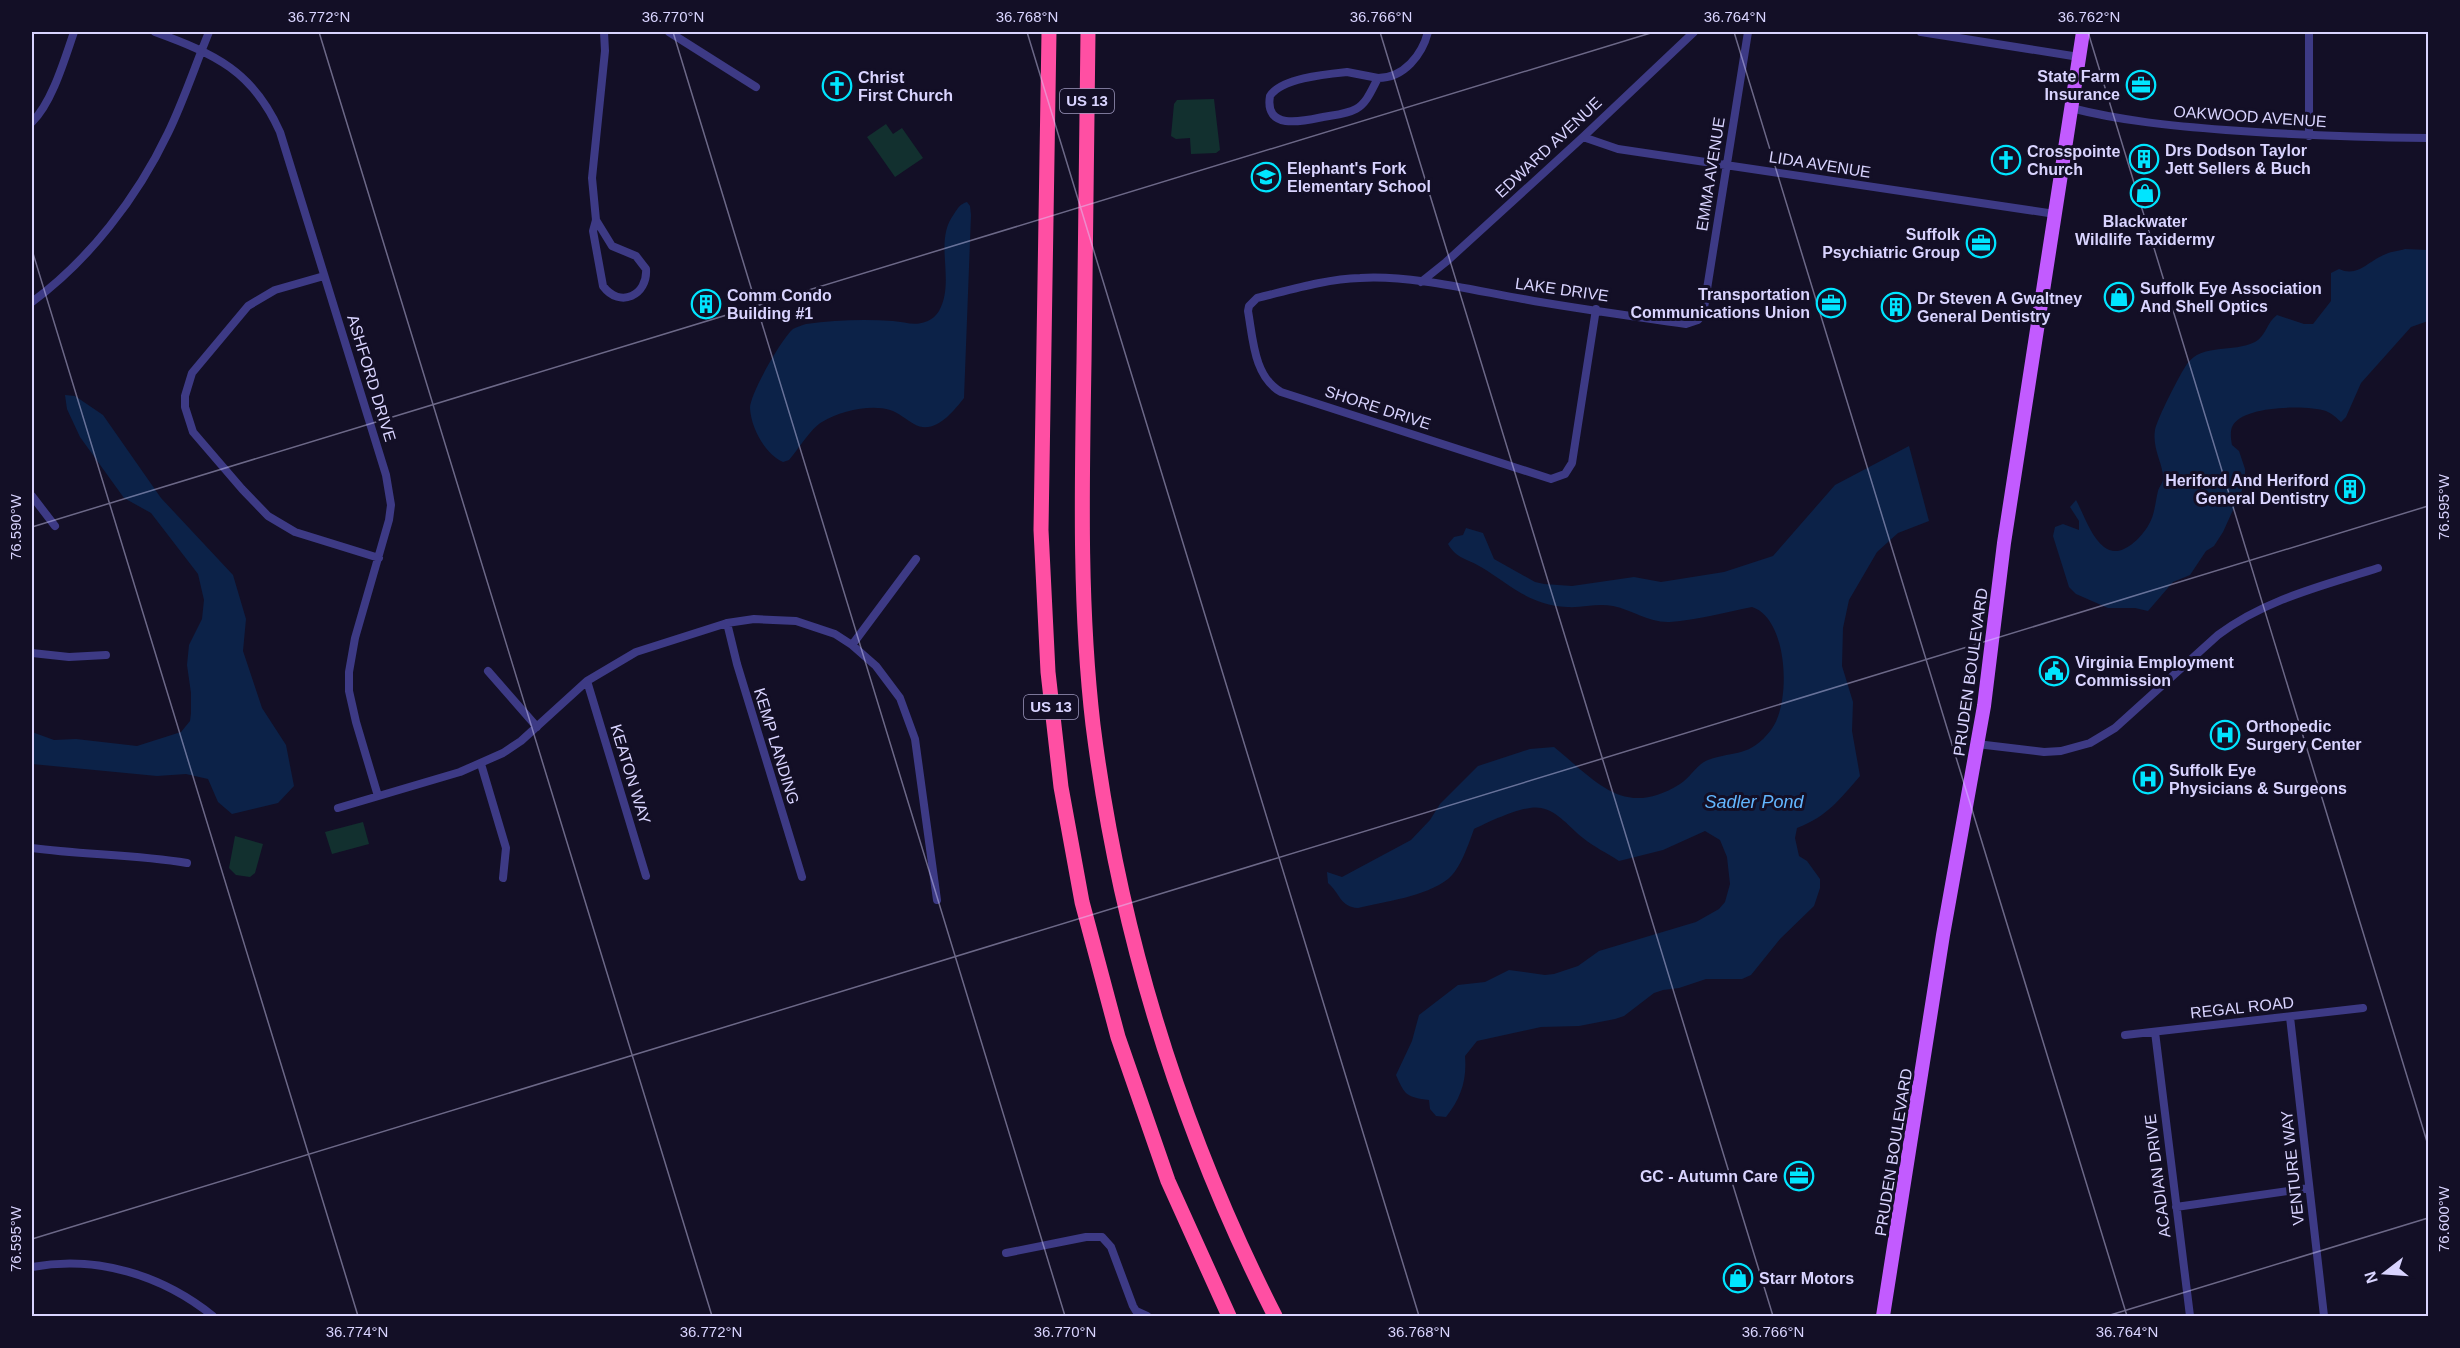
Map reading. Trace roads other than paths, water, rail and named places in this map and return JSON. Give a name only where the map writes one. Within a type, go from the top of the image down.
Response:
[{"type":"highway","name":"US 13","points":[[1047,32],[1041,530],[1048,672],[1061,787],[1082,902],[1121,1048],[1168,1181],[1228,1317]]},
{"type":"highway","name":"US 13","points":[[1089,36],[1082,474],[1083,608],[1100,777],[1127,914],[1151,1008],[1169,1064],[1219,1197],[1275,1317]]},
{"type":"main road","name":"PRUDEN BOULEVARD","points":[[1883,1317],[1977,744],[2004,543],[2083,32]]},
{"type":"street","points":[[32,122],[48,95],[74,32]]},
{"type":"street","name":"ASHFORD DRIVE","points":[[155,32],[201,51],[236,70],[259,94],[271,112],[280,132],[390,490],[389,520],[355,638],[349,672],[349,691],[356,722],[378,796]]},
{"type":"street","points":[[32,302],[88,250],[138,188],[168,134],[209,32]]},
{"type":"street","points":[[596,220],[612,246],[636,256],[646,269],[647,278],[635,295],[620,298],[607,292],[603,286],[593,231],[596,220],[591,178],[605,51],[604,32]]},
{"type":"street","points":[[669,32],[756,87]]},
{"type":"street","points":[[1378,78],[1362,104],[1350,112],[1288,122],[1275,115],[1270,108],[1270,96],[1283,84],[1347,72],[1378,78],[1394,75],[1412,63],[1425,44],[1428,32]]},
{"type":"street","name":"EDWARD AVENUE","points":[[1420,282],[1446,262],[1583,137],[1694,32]]},
{"type":"street","name":"EMMA AVENUE","points":[[1698,320],[1703,314],[1748,32]]},
{"type":"street","points":[[1921,32],[2079,57]]},
{"type":"street","points":[[2309,32],[2309,136]]},
{"type":"street","name":"OAKWOOD AVENUE","points":[[2071,108],[2129,121],[2166,126],[2309,136],[2428,138]]},
{"type":"street","name":"LIDA AVENUE","points":[[1583,137],[1618,149],[2055,214]]},
{"type":"street","points":[[324,276],[275,290],[248,306],[192,374],[185,396],[185,407],[193,432],[268,516],[295,532],[379,558]]},
{"type":"street","name":"SHORE DRIVE","points":[[1420,282],[1377,277],[1357,278],[1257,298],[1252,302],[1248,311],[1262,374],[1272,387],[1281,392],[1551,479],[1568,471],[1575,452],[1596,309]]},
{"type":"street","name":"LAKE DRIVE","points":[[1420,282],[1686,324],[1698,320]]},
{"type":"street","points":[[32,496],[55,525]]},
{"type":"street","points":[[852,645],[915,559]]},
{"type":"street","points":[[1977,744],[2044,752],[2061,751],[2090,743],[2115,728],[2237,621],[2277,601],[2378,568]]},
{"type":"street","points":[[338,808],[481,764],[503,753],[537,727],[587,681],[636,652],[727,622],[754,619],[796,621],[835,634],[876,666],[889,681],[909,720],[915,739],[937,900]]},
{"type":"street","name":"KEMP LANDING","points":[[727,622],[737,664],[802,877]]},
{"type":"street","points":[[32,653],[69,657],[106,655]]},
{"type":"street","points":[[488,671],[537,727]]},
{"type":"street","name":"KEATON WAY","points":[[587,681],[646,876]]},
{"type":"street","points":[[481,764],[506,848],[503,878]]},
{"type":"street","points":[[32,848],[96,855],[144,856],[187,863]]},
{"type":"street","name":"REGAL ROAD","points":[[2125,1035],[2363,1008]]},
{"type":"street","name":"VENTURE WAY","points":[[2290,1017],[2324,1317]]},
{"type":"street","name":"ACADIAN DRIVE","points":[[2155,1032],[2190,1317]]},
{"type":"street","points":[[2176,1207],[2309,1188]]},
{"type":"street","points":[[1006,1253],[1095,1235],[1102,1237],[1111,1247],[1136,1311],[1147,1317]]},
{"type":"street","points":[[32,1267],[64,1263],[120,1268],[181,1293],[213,1317]]},
{"type":"water","points":[[967,202],[971,215],[964,398],[942,421],[929,427],[921,427],[897,413],[882,408],[865,408],[846,412],[818,425],[789,460],[783,462],[776,458],[760,440],[753,424],[750,408],[761,379],[788,334],[793,329],[806,324],[872,320],[917,324],[933,318],[939,311],[946,287],[945,237],[948,225],[958,208]]},
{"type":"water","points":[[2405,249],[2428,250],[2428,321],[2411,327],[2361,383],[2346,417],[2341,422],[2326,411],[2317,409],[2275,408],[2248,414],[2238,420],[2232,427],[2231,438],[2232,445],[2239,451],[2245,469],[2243,488],[2223,532],[2214,546],[2206,551],[2190,575],[2173,582],[2148,611],[2135,608],[2108,608],[2076,594],[2069,587],[2053,536],[2055,527],[2063,524],[2079,530],[2079,521],[2070,507],[2076,500],[2095,538],[2110,550],[2116,551],[2129,546],[2144,531],[2152,518],[2163,479],[2155,444],[2155,430],[2179,377],[2193,357],[2209,351],[2255,342],[2277,315],[2304,324],[2313,324],[2331,301],[2331,273],[2339,269],[2358,270],[2386,254]]},
{"type":"water","points":[[65,395],[75,396],[103,415],[161,498],[233,575],[246,619],[243,651],[262,708],[286,745],[294,786],[278,803],[232,814],[218,802],[208,779],[186,774],[157,776],[32,764],[32,732],[54,740],[76,739],[137,746],[181,732],[190,721],[191,713],[187,665],[189,645],[202,619],[204,600],[198,574],[151,513],[124,498],[80,437],[67,409]]},
{"type":"water","name":"Sadler Pond","points":[[1909,446],[1929,521],[1898,533],[1877,552],[1849,600],[1843,628],[1842,666],[1853,702],[1852,731],[1860,776],[1825,813],[1797,828],[1795,838],[1799,856],[1807,861],[1820,879],[1820,888],[1814,906],[1780,939],[1751,975],[1742,979],[1706,979],[1679,988],[1663,990],[1654,993],[1624,1016],[1615,1019],[1579,1026],[1541,1027],[1477,1041],[1465,1056],[1464,1081],[1456,1103],[1446,1117],[1436,1116],[1430,1109],[1429,1100],[1408,1094],[1396,1075],[1412,1041],[1419,1015],[1458,985],[1485,982],[1509,970],[1554,974],[1578,966],[1599,951],[1696,922],[1719,909],[1725,902],[1730,884],[1727,857],[1720,840],[1705,831],[1663,850],[1619,861],[1587,841],[1553,813],[1534,807],[1507,814],[1474,829],[1464,856],[1452,875],[1438,885],[1417,894],[1358,908],[1352,907],[1344,902],[1328,883],[1327,872],[1342,877],[1411,840],[1430,820],[1440,804],[1478,766],[1530,749],[1554,747],[1612,792],[1627,797],[1643,798],[1660,794],[1680,784],[1704,762],[1742,752],[1763,739],[1778,717],[1784,682],[1783,662],[1773,627],[1764,614],[1752,607],[1701,618],[1662,622],[1613,606],[1554,605],[1521,593],[1458,555],[1448,544],[1454,537],[1463,535],[1466,528],[1483,533],[1494,559],[1535,582],[1544,584],[1572,586],[1634,577],[1661,582],[1724,572],[1773,556],[1835,485]]},
{"type":"place","name":"State Farm Insurance","points":[[2141,85]]},
{"type":"place","name":"Christ First Church","points":[[837,86]]},
{"type":"place","name":"Drs Dodson Taylor Jett Sellers & Buch","points":[[2144,159]]},
{"type":"place","name":"Crosspointe Church","points":[[2006,160]]},
{"type":"place","name":"Elephant's Fork Elementary School","points":[[1266,177]]},
{"type":"place","name":"Blackwater Wildlife Taxidermy","points":[[2145,193]]},
{"type":"place","name":"Suffolk Psychiatric Group","points":[[1981,243]]},
{"type":"place","name":"Suffolk Eye Association And Shell Optics","points":[[2119,297]]},
{"type":"place","name":"Transportation Communications Union","points":[[1831,303]]},
{"type":"place","name":"Comm Condo Building #1","points":[[706,304]]},
{"type":"place","name":"Dr Steven A Gwaltney General Dentistry","points":[[1896,307]]},
{"type":"place","name":"Heriford And Heriford General Dentistry","points":[[2350,489]]},
{"type":"place","name":"Virginia Employment Commission","points":[[2054,671]]},
{"type":"place","name":"Orthopedic Surgery Center","points":[[2225,735]]},
{"type":"place","name":"Suffolk Eye Physicians & Surgeons","points":[[2148,779]]},
{"type":"place","name":"GC - Autumn Care","points":[[1799,1176]]},
{"type":"place","name":"Starr Motors","points":[[1738,1278]]}]
